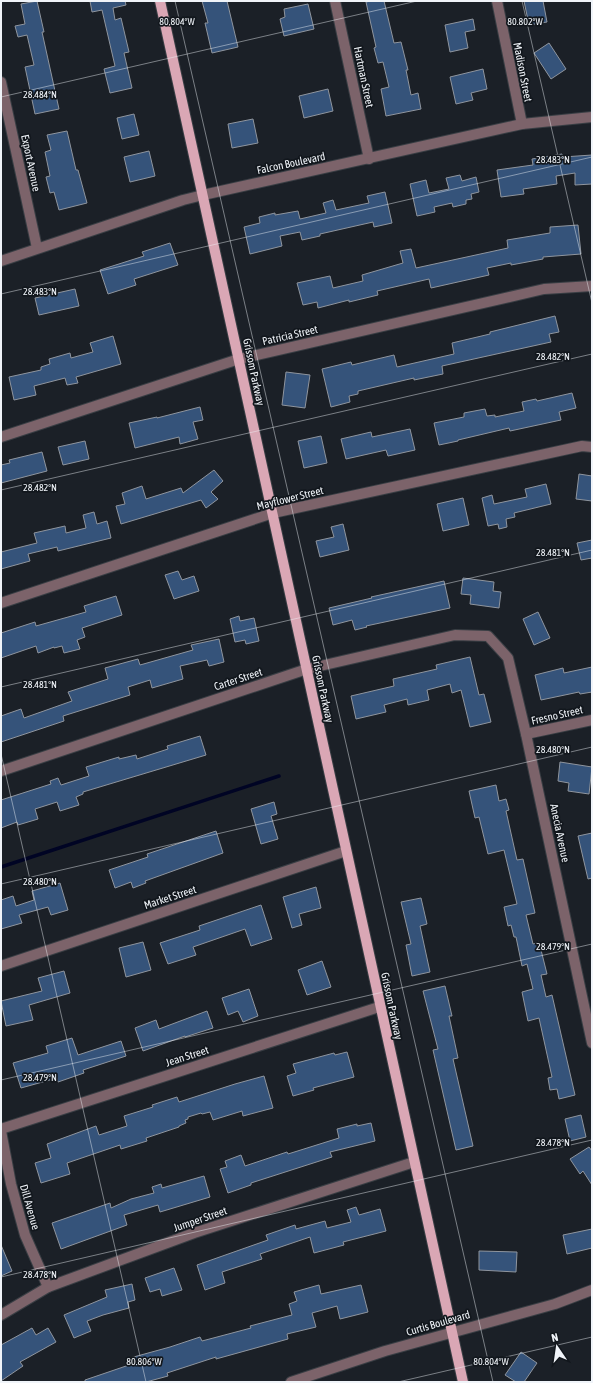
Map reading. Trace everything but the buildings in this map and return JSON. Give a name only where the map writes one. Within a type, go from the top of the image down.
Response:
[{"type":"main road","name":"Grissom Parkway","points":[[160,1],[307,669],[379,1007],[463,1382]]},
{"type":"street","name":"Hartman Street","points":[[335,1],[369,158]]},
{"type":"street","name":"Madison Street","points":[[497,1],[522,124]]},
{"type":"street","name":"Export Avenue","points":[[1,82],[38,248]]},
{"type":"street","name":"Falcon Boulevard","points":[[1,261],[203,194],[522,124],[592,117]]},
{"type":"street","name":"Patricia Street","points":[[1,437],[239,359],[544,289],[592,286]]},
{"type":"street","name":"Mayflower Street","points":[[1,603],[273,513],[582,446],[592,447]]},
{"type":"street","name":"Carter Street","points":[[1,771],[307,669],[455,635],[488,636]]},
{"type":"street","name":"Anecia Avenue","points":[[488,636],[508,658],[526,734],[592,1043]]},
{"type":"street","name":"Fresno Street","points":[[526,734],[592,720]]},
{"type":"street","name":"Market Street","points":[[1,966],[346,851]]},
{"type":"street","name":"Jean Street","points":[[1,1130],[379,1007]]},
{"type":"street","name":"Dill Avenue","points":[[1,1130],[11,1184],[25,1236],[48,1287]]},
{"type":"street","name":"Jumper Street","points":[[1,1315],[48,1287],[194,1233],[414,1162]]},
{"type":"street","name":"Curtis Boulevard","points":[[291,1382],[385,1351],[555,1304],[592,1290]]},
{"type":"waterway","points":[[1,867],[279,776]]}]
